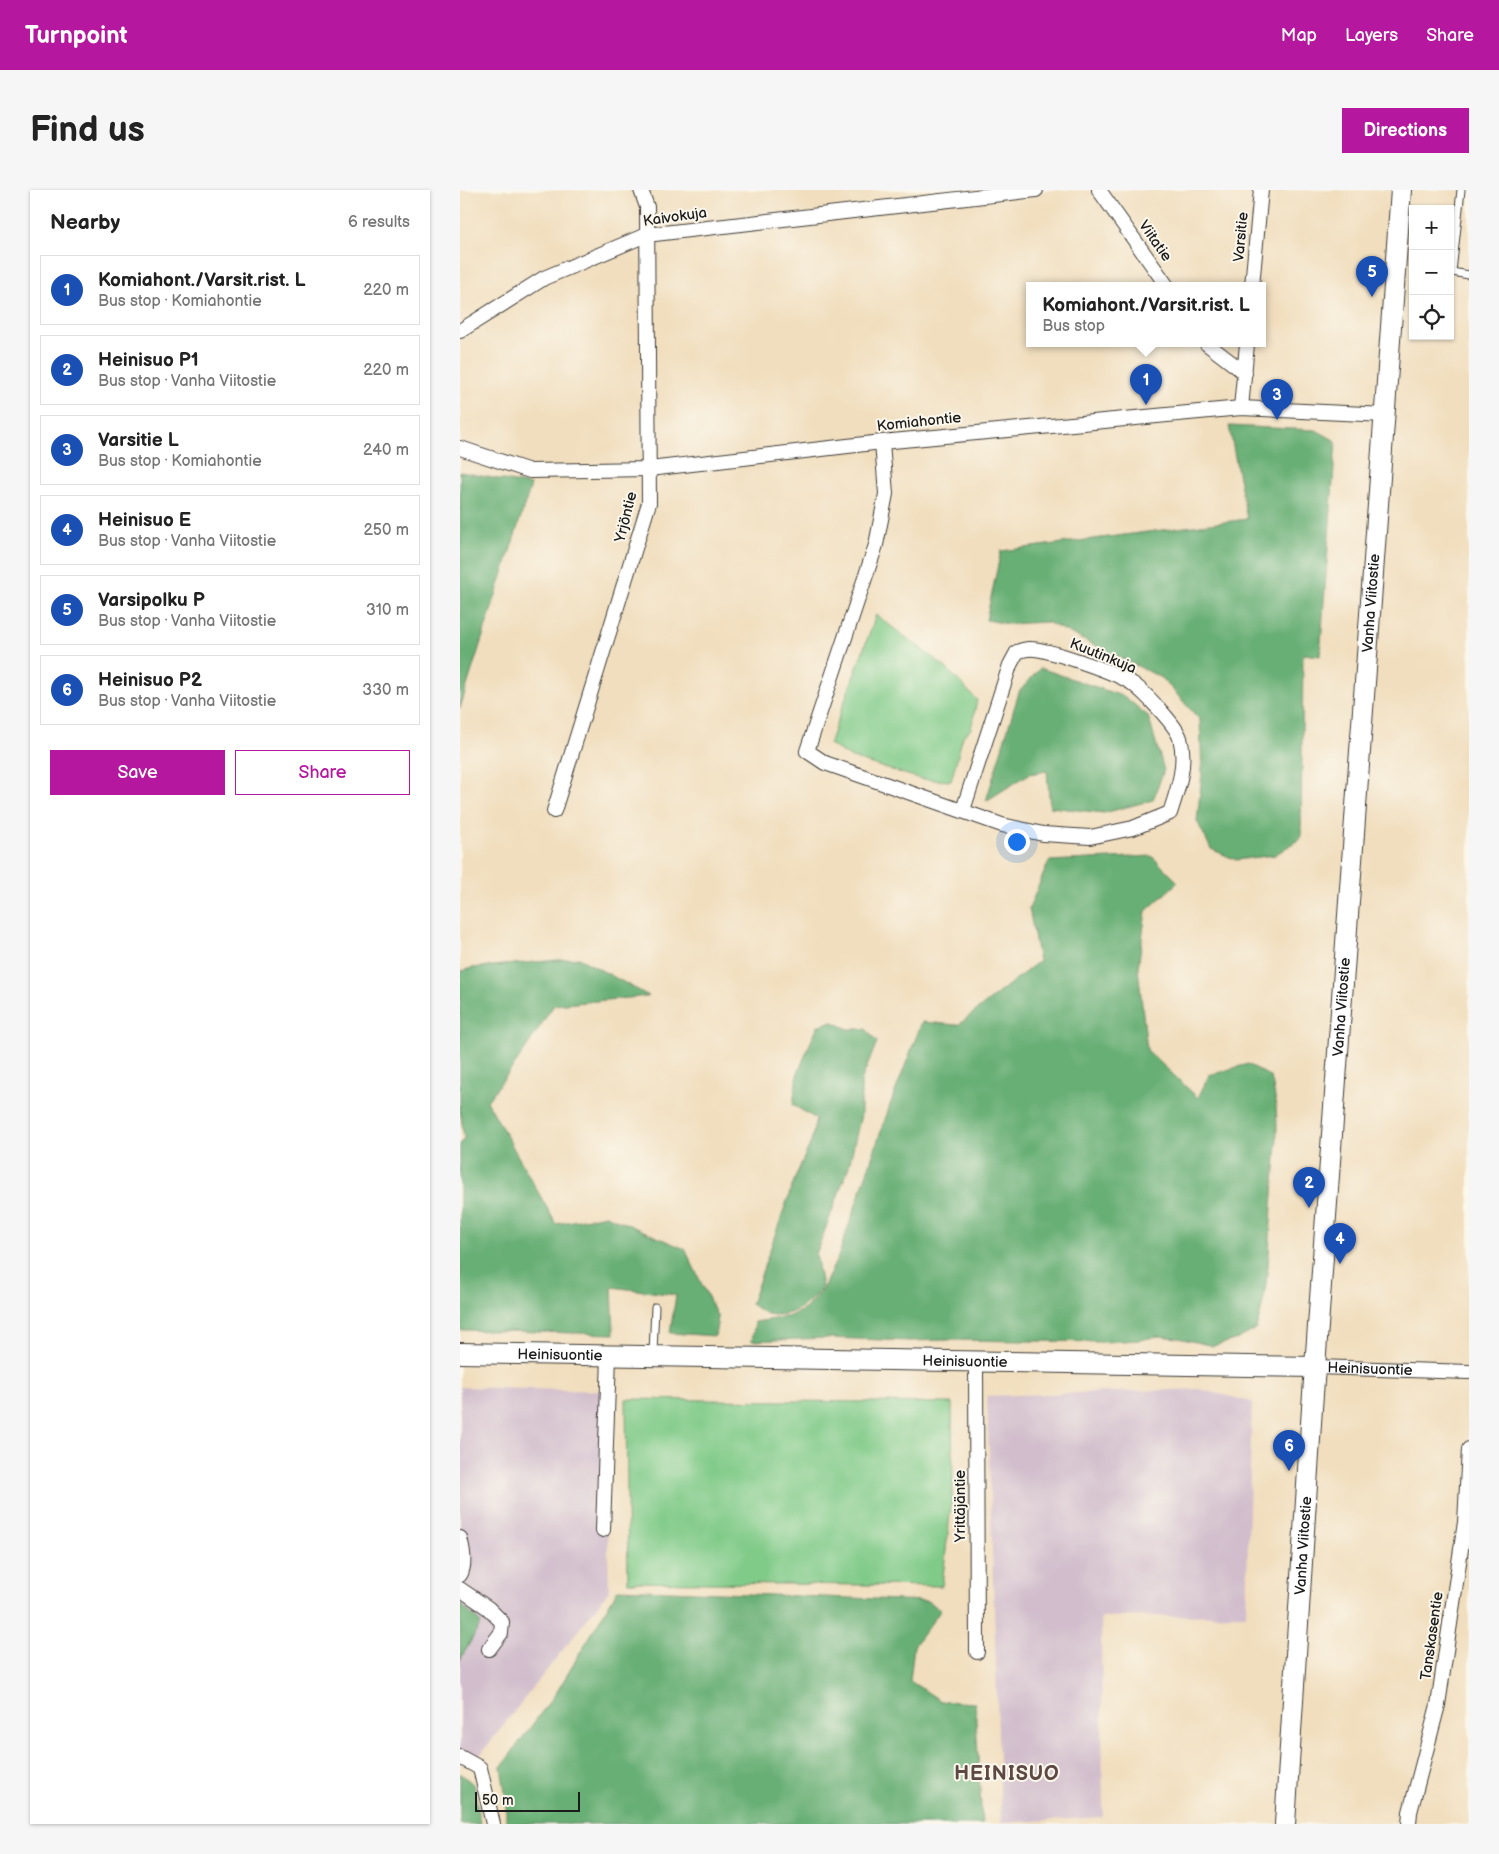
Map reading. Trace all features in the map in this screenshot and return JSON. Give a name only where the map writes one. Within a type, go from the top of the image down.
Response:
[{"type":"main road","name":"Vanha Viitostie","points":[[1285,1824],[1401,190]]},
{"type":"main road","name":"Heinisuontie","points":[[460,1352],[1316,1367]]},
{"type":"street","name":"Yrjöntie","points":[[554,811],[649,503],[647,207],[641,190]]},
{"type":"street","name":"Kaivokuja","points":[[460,332],[544,278],[646,235],[1036,190]]},
{"type":"street","name":"Viitatie","points":[[1100,190],[1164,282]]},
{"type":"street","name":"Varsitie","points":[[1252,282],[1261,190]]},
{"type":"street","points":[[1211,347],[1244,373]]},
{"type":"street","points":[[1241,408],[1247,347]]},
{"type":"street","name":"Komiahontie","points":[[460,448],[530,471],[649,468],[882,442],[1241,408],[1385,415]]},
{"type":"street","name":"Kuutinkuja","points":[[882,442],[886,494],[876,545],[807,751],[825,762],[1002,825],[1043,834],[1090,837],[1133,828],[1170,813],[1180,785],[1183,760],[1180,737],[1158,707],[1132,683],[1102,670],[1048,652],[1029,648],[1017,652],[1010,665],[963,810]]},
{"type":"street","points":[[603,1530],[609,1356]]},
{"type":"street","name":"Yrittäjäntie","points":[[976,1360],[977,1652]]},
{"type":"street","name":"Heinisuontie","points":[[1316,1367],[1469,1372]]},
{"type":"street","name":"Tanskasentie","points":[[1409,1824],[1410,1812],[1438,1705],[1465,1522],[1469,1449]]},
{"type":"street","points":[[460,1538],[464,1550],[462,1572],[460,1575]]},
{"type":"street","points":[[460,1589],[488,1608],[502,1622],[501,1632],[489,1649]]},
{"type":"street","points":[[460,1757],[480,1768],[493,1824]]},
{"type":"lane","points":[[1461,190],[1452,272],[1469,275]]},
{"type":"lane","points":[[653,1356],[655,1307]]},
{"type":"shaded area","points":[[460,1387],[604,1391],[609,1591],[480,1755],[460,1754]]},
{"type":"shaded area","points":[[1199,1389],[1252,1402],[1246,1615],[1101,1617],[1103,1817],[1001,1823],[987,1396]]},
{"type":"green space","points":[[1229,426],[1316,430],[1336,441],[1320,656],[1303,654],[1301,838],[1275,855],[1236,860],[1211,849],[1197,821],[1202,774],[1200,720],[1162,678],[1047,622],[1009,624],[986,620],[1001,551],[1247,519]]},
{"type":"green space","points":[[460,472],[531,485],[460,708]]},
{"type":"green space","points":[[876,615],[944,666],[977,700],[971,729],[963,736],[951,781],[921,779],[852,758],[829,744]]},
{"type":"green space","points":[[1040,668],[1125,697],[1148,716],[1164,770],[1153,800],[1104,813],[1050,807],[1047,771],[1029,774],[986,801],[1019,692]]},
{"type":"green space","points":[[1152,856],[1178,882],[1146,911],[1138,968],[1147,1050],[1198,1098],[1209,1075],[1248,1064],[1271,1077],[1276,1109],[1276,1158],[1266,1284],[1256,1329],[1238,1339],[1213,1346],[1159,1336],[1140,1340],[1104,1342],[910,1341],[828,1338],[752,1341],[755,1322],[787,1317],[805,1309],[822,1290],[838,1257],[890,1105],[922,1022],[958,1025],[1039,961],[1029,908],[1049,861]]},
{"type":"green space","points":[[579,958],[649,996],[554,1005],[516,1063],[487,1101],[556,1224],[606,1215],[685,1249],[718,1318],[715,1336],[670,1333],[676,1295],[612,1287],[614,1334],[460,1330],[460,1145],[464,1138],[460,1109],[460,972],[471,968]]},
{"type":"green space","points":[[831,1021],[848,1029],[866,1029],[877,1042],[861,1081],[861,1115],[849,1166],[816,1254],[822,1287],[812,1299],[799,1309],[784,1314],[768,1314],[751,1304],[796,1175],[811,1142],[816,1119],[793,1105],[797,1075],[817,1027]]},
{"type":"green space","points":[[626,1399],[952,1403],[953,1487],[942,1586],[628,1582]]},
{"type":"green space","points":[[618,1589],[927,1601],[941,1610],[914,1646],[910,1681],[941,1701],[975,1703],[982,1824],[506,1824],[506,1799],[501,1767],[558,1690]]},
{"type":"green space","points":[[460,1604],[481,1623],[460,1660]]},
{"type":"green space","points":[[460,1773],[474,1785],[480,1824],[460,1824]]},
{"type":"place","name":"Varsipolku P","points":[[1372,297]]},
{"type":"place","name":"Komiahont./Varsit.rist. L","points":[[1146,405]]},
{"type":"place","name":"Varsitie L","points":[[1277,420]]},
{"type":"place","name":"Heinisuo P1","points":[[1309,1208]]},
{"type":"place","name":"Heinisuo E","points":[[1340,1264]]},
{"type":"place","name":"Heinisuo P2","points":[[1289,1471]]},
{"type":"district","name":"HEINISUO","points":[[1007,1774]]}]
